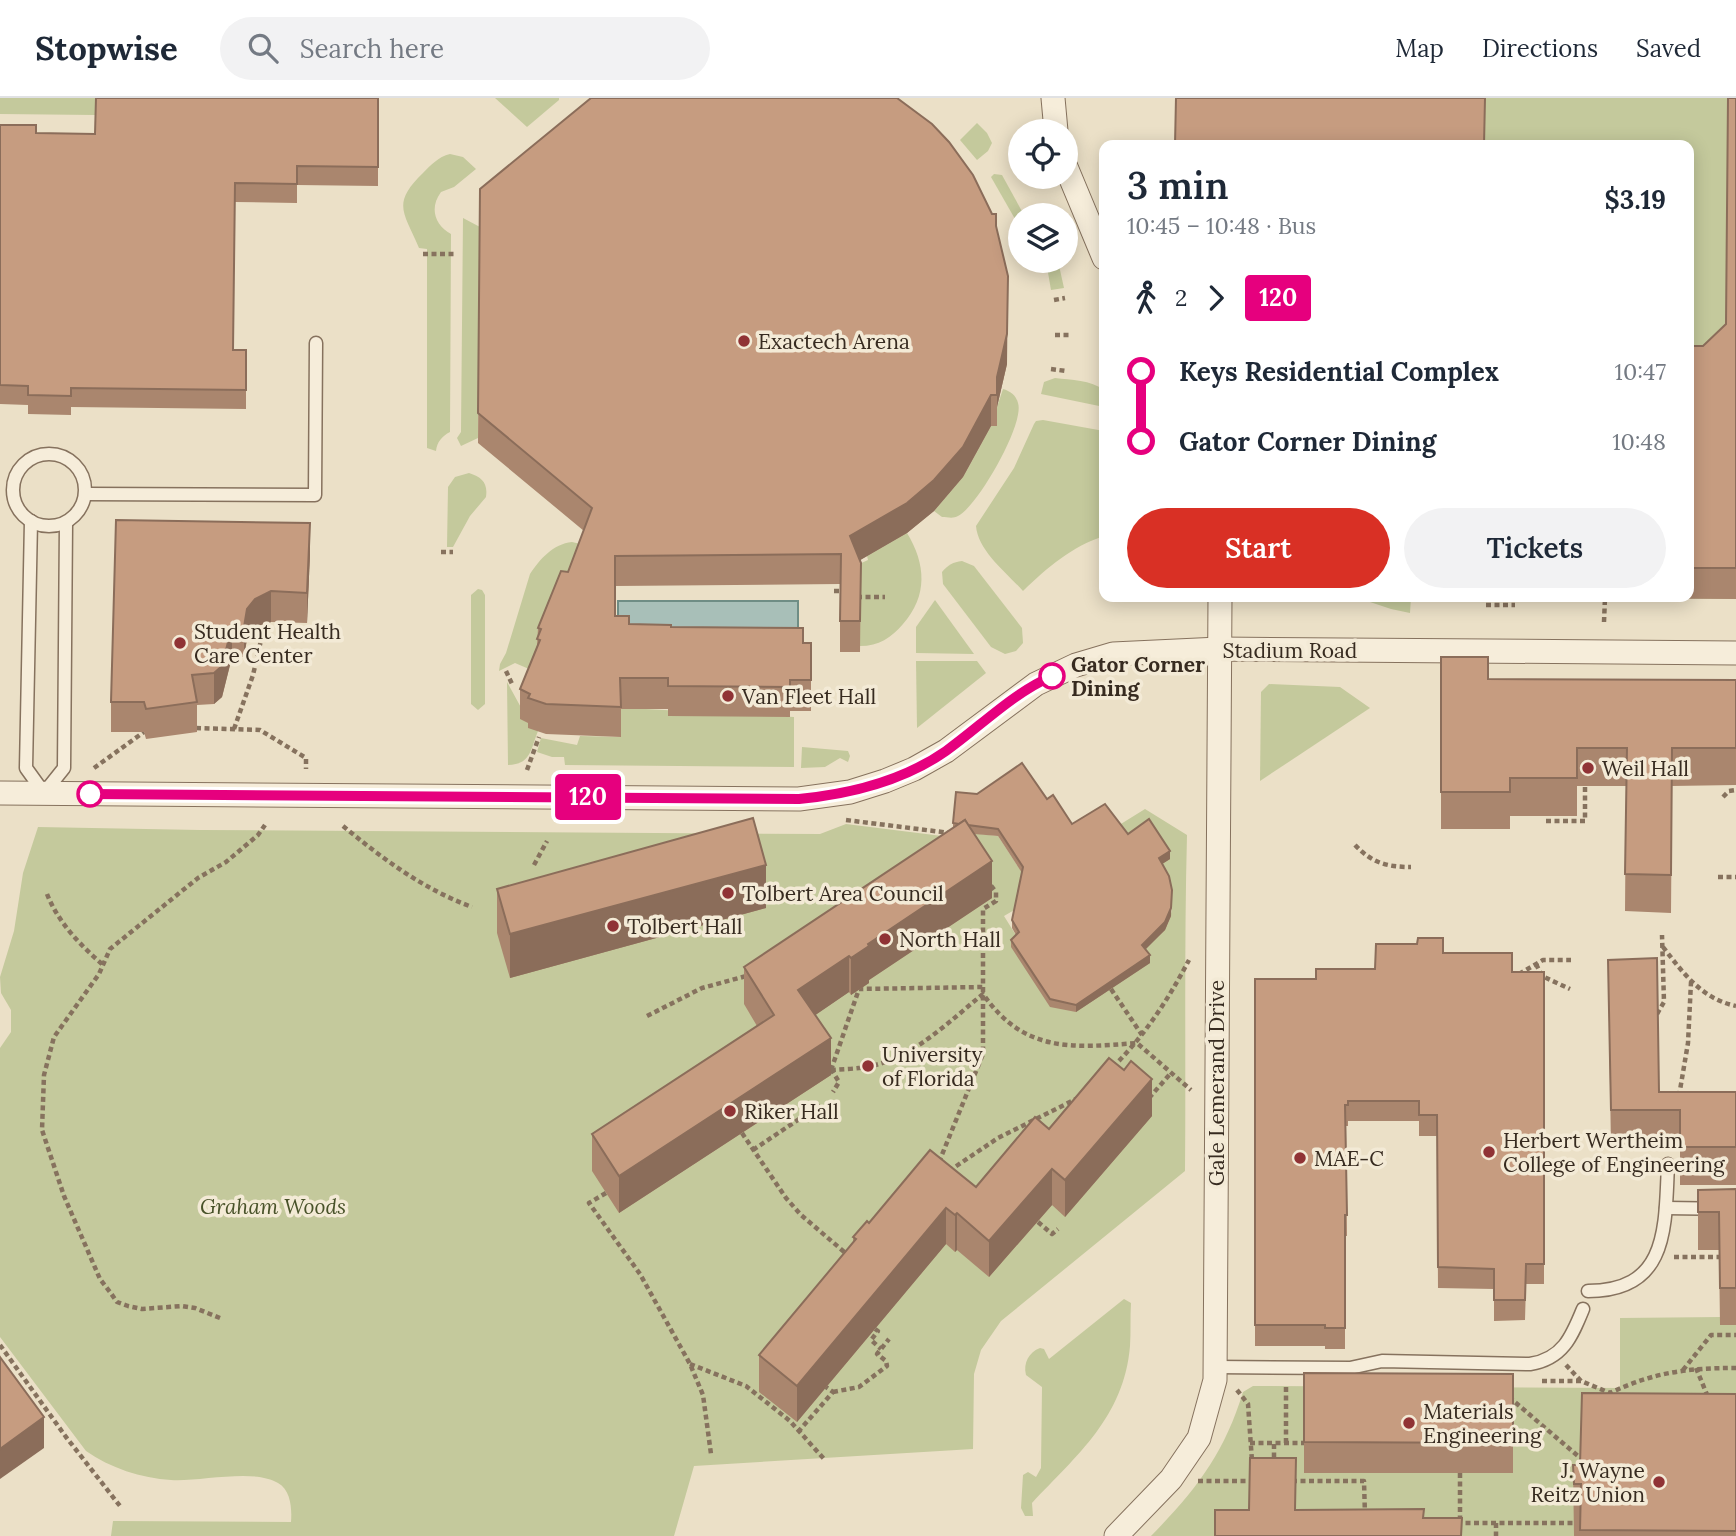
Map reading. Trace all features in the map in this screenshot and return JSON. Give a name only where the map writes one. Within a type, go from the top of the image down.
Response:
[{"type":"street","points":[[1053,98],[1055,119]]},
{"type":"street","points":[[1075,189],[1099,246]]},
{"type":"street","name":"Gale Lemerand Drive","points":[[1116,1536],[1171,1479],[1199,1438],[1216,1367],[1220,602]]},
{"type":"street","name":"Stadium Road","points":[[0,793],[799,799],[825,797],[885,781],[931,760],[1036,684],[1076,665],[1113,654],[1219,649],[1736,653]]},
{"type":"lane","points":[[86,494],[316,495],[316,342]]},
{"type":"lane","points":[[51,453],[73,462],[81,471],[86,482],[86,494],[82,506],[66,523],[42,526],[22,513],[15,503],[12,491],[19,468],[39,454],[51,453]]},
{"type":"lane","points":[[31,521],[26,768],[44,793],[64,768],[66,523]]},
{"type":"lane","points":[[1587,1291],[1620,1288],[1634,1282],[1655,1258],[1666,1208],[1668,1164]]},
{"type":"lane","points":[[1666,1208],[1736,1209]]},
{"type":"lane","points":[[1216,1367],[1350,1367],[1382,1361],[1545,1362],[1556,1354],[1572,1335],[1583,1308]]},
{"type":"path","points":[[423,254],[456,254]]},
{"type":"path","points":[[1054,300],[1065,298]]},
{"type":"path","points":[[1055,335],[1069,335]]},
{"type":"path","points":[[1051,369],[1066,371]]},
{"type":"path","points":[[441,552],[453,552]]},
{"type":"path","points":[[834,591],[845,591],[850,597],[885,597]]},
{"type":"path","points":[[1604,622],[1605,602]]},
{"type":"path","points":[[1486,605],[1515,605]]},
{"type":"path","points":[[234,729],[253,676],[265,623]]},
{"type":"path","points":[[506,671],[513,685]]},
{"type":"path","points":[[196,728],[260,730],[306,758],[306,769]]},
{"type":"path","points":[[94,768],[144,732]]},
{"type":"path","points":[[527,770],[539,737]]},
{"type":"path","points":[[1546,821],[1585,821],[1585,786]]},
{"type":"path","points":[[1723,797],[1729,791],[1736,790]]},
{"type":"path","points":[[846,820],[954,834]]},
{"type":"path","points":[[220,1318],[195,1308],[182,1306],[142,1309],[117,1302],[100,1279],[51,1159],[42,1130],[43,1087],[54,1037],[99,974],[110,949],[198,878],[226,862],[258,835],[265,825]]},
{"type":"path","points":[[343,825],[386,862],[442,896],[472,907]]},
{"type":"path","points":[[534,865],[547,841]]},
{"type":"path","points":[[1355,845],[1362,853],[1382,865],[1410,867]]},
{"type":"path","points":[[937,1166],[983,1054],[983,909],[996,901],[996,892],[982,873]]},
{"type":"path","points":[[1718,877],[1736,877]]},
{"type":"path","points":[[47,894],[54,912],[86,950],[102,964]]},
{"type":"path","points":[[1657,1014],[1664,1002],[1662,935]]},
{"type":"path","points":[[1662,947],[1691,982],[1722,1003],[1736,1006]]},
{"type":"path","points":[[1110,1069],[1136,1043],[1163,1007],[1189,960]]},
{"type":"path","points":[[1512,976],[1543,960],[1571,960]]},
{"type":"path","points":[[1536,964],[1542,976],[1570,989]]},
{"type":"path","points":[[647,1016],[702,988],[753,975]]},
{"type":"path","points":[[1679,1096],[1688,1043],[1691,982]]},
{"type":"path","points":[[831,1070],[859,989],[983,987]]},
{"type":"path","points":[[1111,989],[1142,1035]]},
{"type":"path","points":[[983,994],[1003,1019],[1036,1039],[1078,1045],[1136,1043],[1191,1090]]},
{"type":"path","points":[[831,1070],[875,1065],[905,1053],[983,994]]},
{"type":"path","points":[[824,1059],[839,1082],[833,1091]]},
{"type":"path","points":[[1141,1106],[1171,1073]]},
{"type":"path","points":[[943,1174],[955,1169],[998,1138],[1084,1095]]},
{"type":"path","points":[[754,1150],[820,1105]]},
{"type":"path","points":[[742,1133],[786,1198],[801,1215],[854,1260]]},
{"type":"path","points":[[606,1193],[589,1203],[640,1274],[690,1364],[703,1395],[711,1454]]},
{"type":"path","points":[[1038,1222],[1052,1234],[1058,1229]]},
{"type":"path","points":[[1655,1258],[1719,1257]]},
{"type":"path","points":[[875,1329],[878,1331],[871,1340],[881,1349]]},
{"type":"path","points":[[1683,1370],[1711,1335],[1736,1335]]},
{"type":"path","points":[[798,1432],[833,1392],[859,1387],[885,1367],[886,1361],[877,1354],[889,1339]]},
{"type":"path","points":[[0,1345],[120,1506]]},
{"type":"path","points":[[1556,1354],[1581,1381],[1610,1393],[1657,1374],[1696,1368],[1736,1368]]},
{"type":"path","points":[[690,1364],[746,1386],[790,1421],[824,1459]]},
{"type":"path","points":[[1696,1368],[1709,1399]]},
{"type":"path","points":[[1286,1382],[1286,1443]]},
{"type":"path","points":[[826,1387],[833,1392]]},
{"type":"path","points":[[1194,1481],[1255,1481],[1248,1404],[1236,1389]]},
{"type":"path","points":[[1609,1406],[1610,1393]]},
{"type":"path","points":[[1504,1394],[1594,1469]]},
{"type":"path","points":[[1250,1443],[1304,1443]]},
{"type":"path","points":[[1273,1443],[1273,1468]]},
{"type":"path","points":[[1460,1473],[1460,1523]]},
{"type":"path","points":[[1286,1481],[1364,1481],[1365,1523]]},
{"type":"path","points":[[1449,1523],[1590,1523]]},
{"type":"path","points":[[1496,1523],[1496,1536]]},
{"type":"green space","points":[[0,98],[314,98],[96,105],[95,115],[0,114]]},
{"type":"green space","points":[[495,98],[559,98],[559,100],[527,127]]},
{"type":"green space","points":[[1176,98],[1736,98],[1736,599],[1694,599],[1694,140],[1176,140]]},
{"type":"green space","points":[[977,123],[992,143],[988,151],[977,160],[960,140]]},
{"type":"green space","points":[[450,154],[463,157],[476,169],[454,187],[441,192],[435,204],[438,221],[445,231],[451,234],[450,432],[440,440],[436,451],[427,448],[427,249],[419,248],[403,209],[407,193],[413,184],[438,159]]},
{"type":"green space","points":[[994,174],[1002,175],[1017,203],[1008,203],[1008,207],[991,177]]},
{"type":"green space","points":[[463,218],[480,227],[478,438],[461,446],[457,438],[461,432]]},
{"type":"green space","points":[[1048,273],[1061,273],[1064,288],[1051,290]]},
{"type":"green space","points":[[1055,378],[1093,384],[1099,387],[1099,406],[1041,394],[1044,382]]},
{"type":"green space","points":[[1003,389],[1012,394],[1018,403],[1018,414],[1007,446],[987,482],[966,509],[956,517],[942,517],[934,511],[963,477],[991,426],[997,425],[997,407]]},
{"type":"green space","points":[[1036,421],[1099,430],[1099,538],[1060,559],[1023,591],[988,553],[976,526],[1014,468]]},
{"type":"green space","points":[[469,473],[483,481],[486,497],[470,516],[453,547],[447,547],[448,487],[455,477]]},
{"type":"green space","points":[[907,533],[921,568],[922,580],[917,602],[903,624],[889,637],[873,645],[860,646],[857,565],[868,560],[867,556]]},
{"type":"green space","points":[[572,542],[589,546],[529,669],[515,663],[499,671],[530,574],[548,553]]},
{"type":"green space","points":[[962,561],[974,566],[1022,628],[1023,643],[1016,651],[1005,654],[991,647],[943,584],[942,572],[946,567]]},
{"type":"green space","points":[[478,589],[485,595],[485,704],[478,710],[471,704],[471,595]]},
{"type":"green space","points":[[935,600],[974,654],[916,653],[916,627]]},
{"type":"green space","points":[[1370,602],[1411,602],[1410,613]]},
{"type":"green space","points":[[916,661],[977,661],[986,673],[917,728]]},
{"type":"green space","points":[[507,682],[530,724],[538,731],[529,755],[521,762],[508,765]]},
{"type":"green space","points":[[620,683],[646,709],[794,717],[794,767],[565,765],[564,757],[552,757],[537,752],[541,738],[577,745],[580,736],[620,737]]},
{"type":"green space","points":[[1269,684],[1340,687],[1370,708],[1260,781],[1261,692]]},
{"type":"green space","points":[[802,747],[848,751],[850,756],[848,762],[840,758],[825,767],[801,768]]},
{"type":"green space","name":"Graham Woods","points":[[1145,809],[1187,835],[1185,1171],[1001,1321],[981,1350],[974,1374],[973,1449],[694,1466],[674,1536],[111,1536],[113,1521],[291,1522],[291,1506],[286,1490],[268,1479],[241,1476],[160,1479],[126,1471],[95,1457],[86,1451],[0,1337],[0,1048],[11,1032],[11,1010],[1,993],[0,977],[14,931],[23,873],[38,827],[820,834],[846,824],[950,837],[953,831],[998,836],[1023,874],[1016,909],[1004,916],[1019,940],[1140,950],[1156,939],[1167,926],[1172,910],[1170,889],[1110,854],[1116,827]]},
{"type":"green space","points":[[1124,1299],[1131,1303],[1130,1346],[1126,1371],[1118,1394],[1096,1433],[1032,1503],[1033,1516],[1025,1516],[1021,1508],[1023,1475],[1028,1472],[1036,1477],[1041,1468],[1042,1387],[1026,1375],[1028,1358],[1040,1348],[1044,1349],[1049,1359]]},
{"type":"green space","points":[[1720,1317],[1736,1325],[1736,1455],[1597,1536],[1151,1536],[1182,1503],[1207,1470],[1227,1434],[1243,1392],[1253,1386],[1620,1388],[1620,1318]]},
{"type":"water","points":[[618,601],[798,601],[798,645],[618,645]]},
{"type":"building","points":[[96,98],[378,98],[378,167],[297,166],[297,184],[235,183],[233,350],[246,350],[246,390],[71,388],[71,396],[28,395],[28,386],[0,385],[0,125],[36,125],[36,133],[95,134]]},
{"type":"building","name":"Exactech Arena","points":[[591,98],[897,98],[932,124],[949,142],[973,175],[992,214],[996,214],[996,226],[1008,276],[1007,334],[997,377],[997,395],[991,395],[963,447],[934,480],[907,503],[850,536],[861,563],[860,621],[840,621],[841,554],[615,556],[615,616],[629,616],[629,624],[671,627],[803,628],[803,643],[811,643],[811,680],[790,680],[790,687],[668,686],[668,678],[620,678],[621,707],[546,704],[528,698],[530,694],[520,689],[540,640],[537,639],[541,629],[538,628],[561,571],[568,572],[592,508],[478,413],[480,189]]},
{"type":"building","points":[[1176,98],[1485,98],[1484,140],[1175,140]]},
{"type":"building","points":[[1728,98],[1736,98],[1736,568],[1694,568],[1694,346],[1703,346],[1726,324]]},
{"type":"building","name":"Student Health Care Center","points":[[116,520],[310,523],[307,593],[271,591],[255,599],[247,609],[244,627],[232,626],[222,666],[214,673],[192,675],[197,702],[146,709],[144,702],[111,702]]},
{"type":"building","points":[[1441,657],[1488,657],[1488,679],[1736,680],[1736,748],[1672,748],[1671,875],[1625,874],[1627,748],[1577,748],[1577,778],[1510,778],[1510,792],[1441,792]]},
{"type":"building","points":[[1022,763],[1047,799],[1053,795],[1072,824],[1105,804],[1128,834],[1149,819],[1170,851],[1159,858],[1169,876],[1172,890],[1171,908],[1165,922],[1142,945],[1150,955],[1076,1005],[1050,999],[1011,940],[1019,932],[1012,920],[1023,867],[998,829],[968,825],[965,820],[959,824],[953,823],[956,792],[977,794]]},
{"type":"building","points":[[753,818],[766,865],[510,934],[497,889]]},
{"type":"building","points":[[965,820],[992,861],[851,958],[849,956],[798,990],[831,1038],[619,1176],[592,1134],[774,1015],[744,967]]},
{"type":"building","points":[[1418,938],[1443,938],[1443,953],[1512,953],[1512,972],[1544,972],[1544,1264],[1526,1264],[1525,1300],[1494,1300],[1494,1269],[1438,1267],[1437,1115],[1419,1115],[1419,1101],[1348,1101],[1348,1105],[1345,1105],[1345,1328],[1325,1328],[1325,1325],[1255,1325],[1255,979],[1316,979],[1316,969],[1375,969],[1376,944],[1417,944]]},
{"type":"building","points":[[1657,958],[1659,1092],[1736,1092],[1736,1147],[1680,1147],[1680,1110],[1611,1110],[1608,960]]},
{"type":"building","points":[[1109,1058],[1124,1070],[1131,1061],[1152,1079],[1065,1180],[1052,1169],[989,1241],[957,1213],[955,1215],[946,1208],[797,1386],[759,1355],[856,1239],[853,1237],[867,1221],[869,1223],[930,1150],[976,1187],[1035,1117],[1049,1129]]},
{"type":"building","points":[[1736,1189],[1736,1288],[1720,1288],[1719,1212],[1698,1212],[1698,1190]]},
{"type":"building","points":[[0,1357],[44,1417],[0,1449]]},
{"type":"building","points":[[1304,1373],[1513,1374],[1513,1443],[1304,1442]]},
{"type":"building","points":[[1582,1393],[1736,1394],[1736,1531],[1580,1530],[1581,1484],[1574,1484],[1573,1465],[1580,1465]]},
{"type":"building","points":[[1250,1458],[1296,1458],[1295,1510],[1424,1509],[1423,1518],[1462,1518],[1461,1536],[1215,1536],[1215,1510],[1249,1510]]},
{"type":"bus line","name":"120","points":[[90,794],[799,799],[825,797],[885,781],[931,760],[1014,698],[1052,676]]},
{"type":"place","name":"Exactech Arena","points":[[744,341]]},
{"type":"place","name":"Student Health Care Center","points":[[180,643]]},
{"type":"place","name":"Gator Corner Dining","points":[[1052,676]]},
{"type":"place","name":"Van Fleet Hall","points":[[728,696]]},
{"type":"place","name":"Weil Hall","points":[[1588,768]]},
{"type":"place","name":"Tolbert Area Council","points":[[728,893]]},
{"type":"place","name":"Tolbert Hall","points":[[613,926]]},
{"type":"place","name":"North Hall","points":[[885,939]]},
{"type":"place","name":"University of Florida","points":[[868,1066]]},
{"type":"place","name":"Riker Hall","points":[[730,1111]]},
{"type":"place","name":"Herbert Wertheim College of Engineering","points":[[1489,1152]]},
{"type":"place","name":"MAE-C","points":[[1300,1158]]},
{"type":"place","name":"Materials Engineering","points":[[1409,1423]]},
{"type":"place","name":"J. Wayne Reitz Union","points":[[1659,1482]]}]
